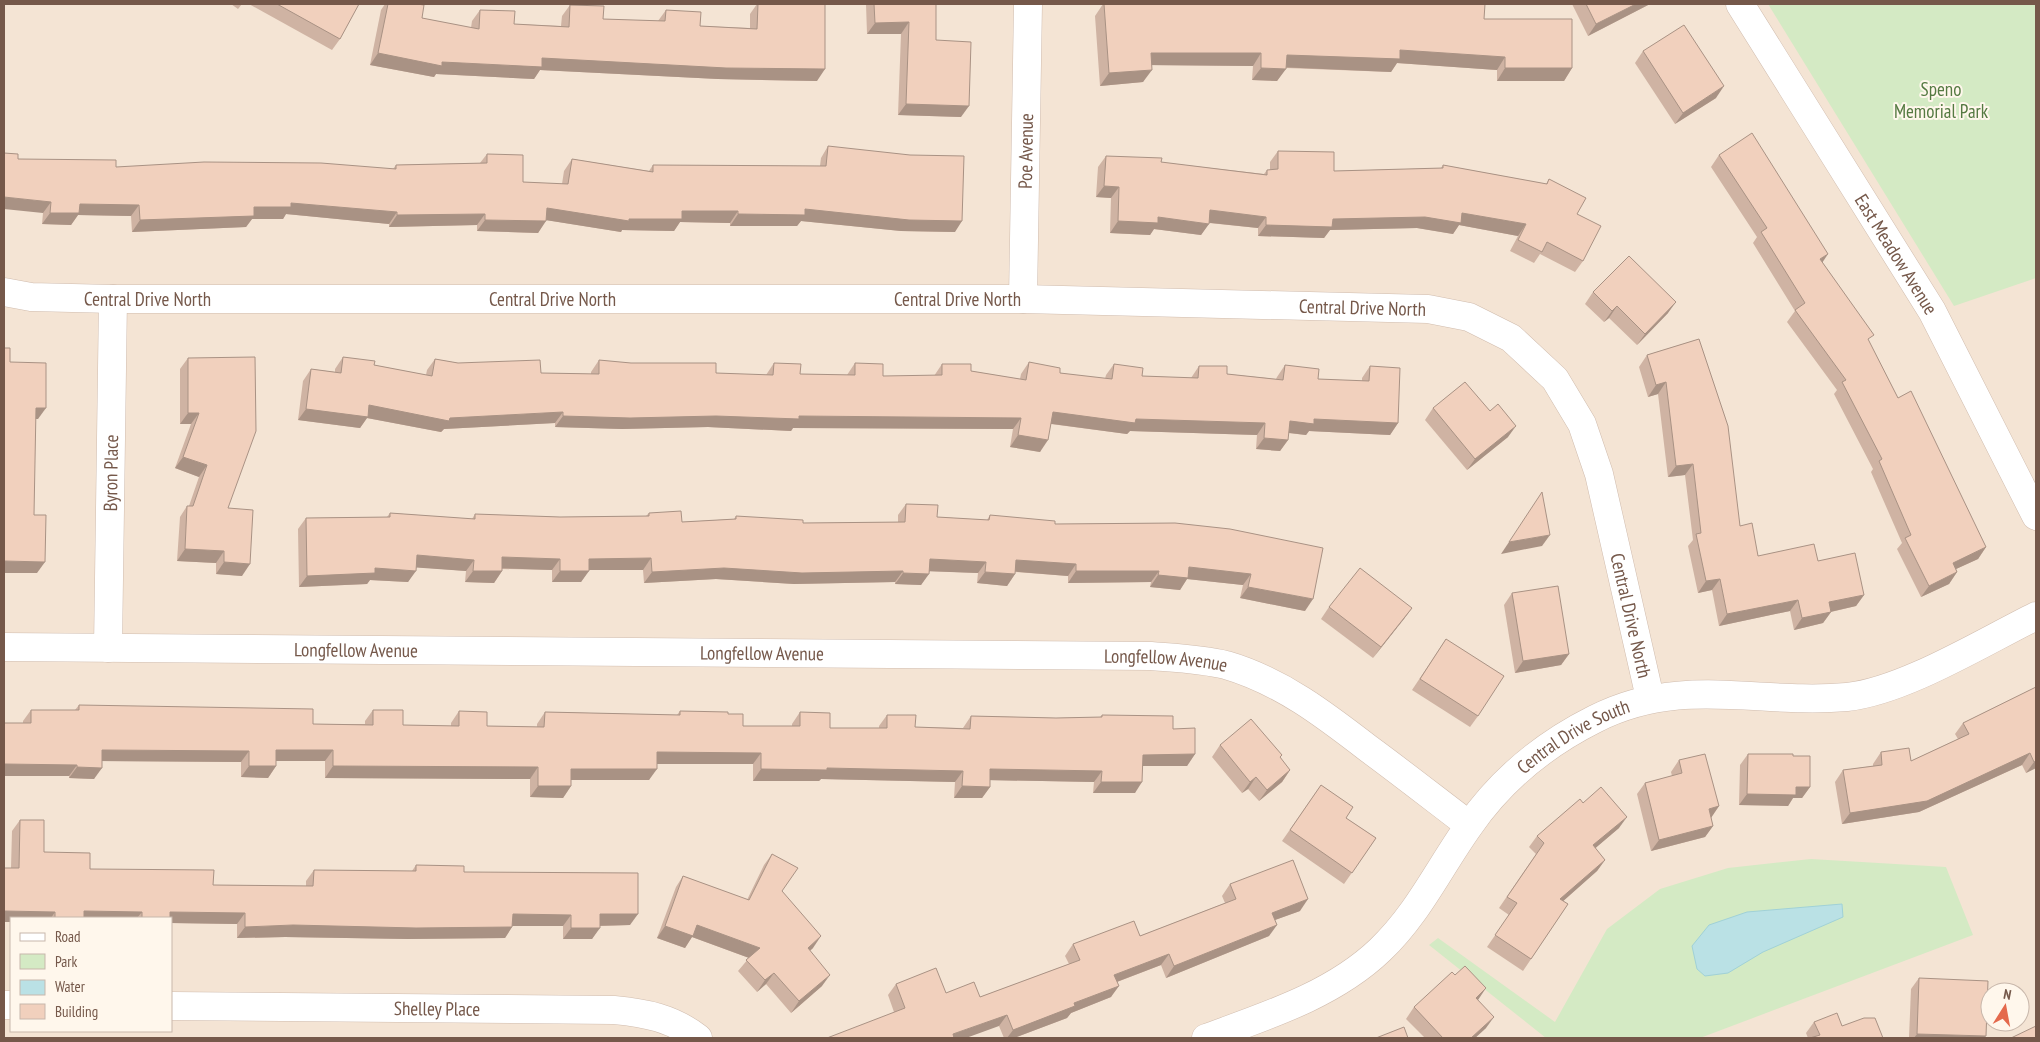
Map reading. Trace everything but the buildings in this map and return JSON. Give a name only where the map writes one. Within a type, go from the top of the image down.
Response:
[{"type":"street","name":"Poe Avenue","points":[[1023,300],[1028,4]]},
{"type":"street","name":"East Meadow Avenue","points":[[1740,4],[1932,311],[2036,516]]},
{"type":"street","name":"Central Drive North","points":[[4,292],[31,297],[113,299],[1023,300],[1428,309],[1468,317],[1511,338],[1555,379],[1582,424],[1599,474],[1650,698]]},
{"type":"street","name":"Byron Place","points":[[108,648],[113,299]]},
{"type":"street","name":"Central Drive South","points":[[1206,1038],[1257,1030],[1337,983],[1378,952],[1396,934],[1422,900],[1469,825],[1506,782],[1530,760],[1558,739],[1598,717],[1650,698],[1694,693],[1823,698],[1866,694],[1907,680],[2036,616]]},
{"type":"street","name":"Longfellow Avenue","points":[[4,647],[1131,656],[1189,659],[1225,665],[1256,675],[1286,690],[1316,708],[1469,825]]},
{"type":"street","name":"Shelley Place","points":[[172,1006],[614,1010],[656,1015],[681,1026],[698,1038]]},
{"type":"shaded area","points":[[4,4],[2036,4],[2036,1038],[4,1038]]},
{"type":"green space","name":"Speno Memorial Park","points":[[1768,4],[2036,4],[2036,278],[1954,306]]},
{"type":"green space","points":[[1811,859],[1946,867],[1973,935],[1700,1038],[1546,1038],[1429,945],[1438,938],[1555,1022],[1607,929],[1660,889],[1728,868]]},
{"type":"water","points":[[1842,904],[1843,917],[1763,952],[1728,973],[1705,976],[1697,969],[1692,946],[1709,925],[1747,912]]}]
